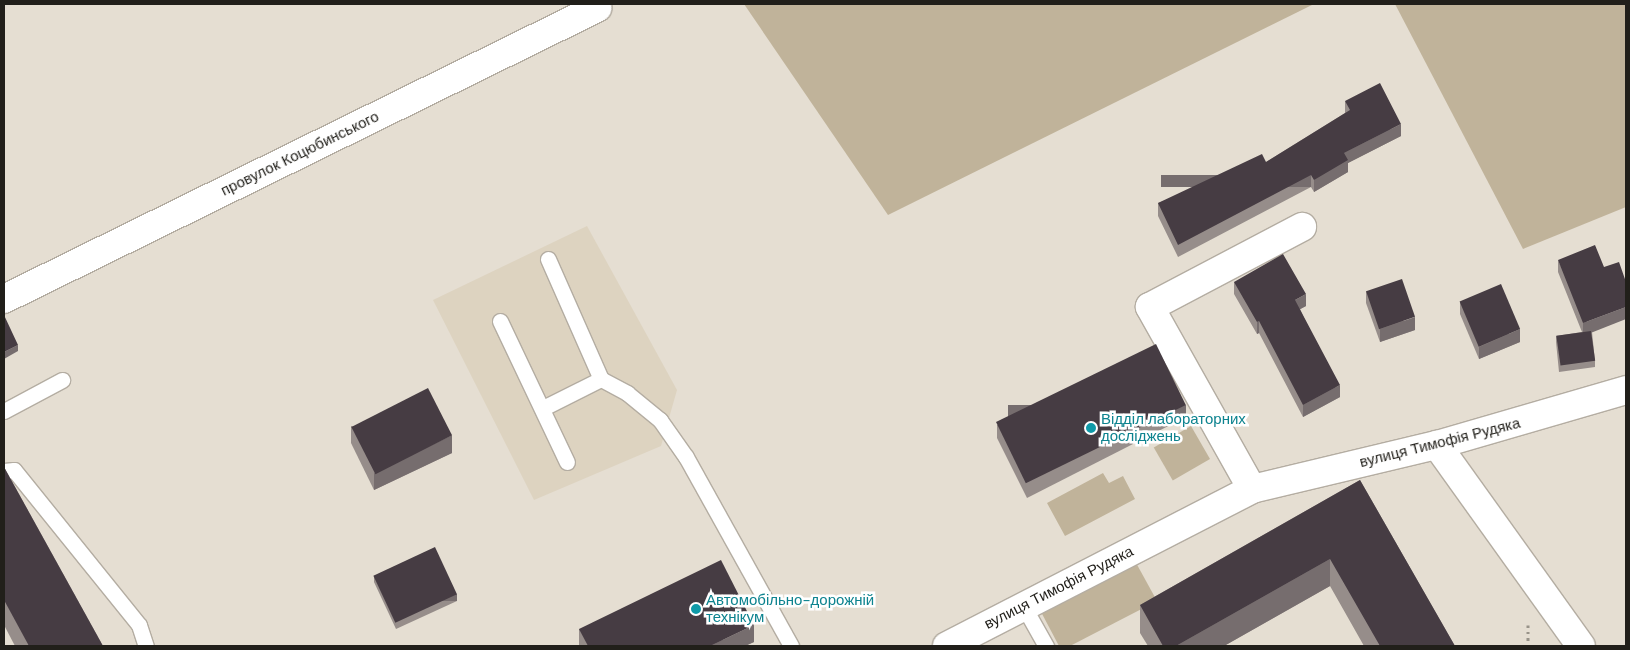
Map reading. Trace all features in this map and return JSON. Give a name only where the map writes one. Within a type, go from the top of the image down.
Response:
[{"type":"street","name":"провулок Коцюбинського","points":[[4,299],[596,8]]},
{"type":"street","points":[[1252,489],[1150,307],[1302,227]]},
{"type":"street","name":"вулиця Тимофія Рудяка","points":[[947,646],[1252,489],[1437,445],[1626,390]]},
{"type":"street","points":[[1437,445],[1581,646]]},
{"type":"lane","points":[[548,259],[600,379],[627,393],[660,420],[676,442],[791,646]]},
{"type":"lane","points":[[500,321],[567,462]]},
{"type":"lane","points":[[543,408],[600,379]]},
{"type":"lane","points":[[4,411],[62,380]]},
{"type":"lane","points":[[4,471],[14,470],[138,625],[146,646]]},
{"type":"lane","points":[[1024,607],[1046,646]]},
{"type":"shaded area","points":[[744,4],[1314,4],[888,215]]},
{"type":"shaded area","points":[[1395,4],[1626,4],[1626,207],[1523,249]]},
{"type":"shaded area","points":[[587,226],[677,390],[661,446],[534,500],[433,300]]},
{"type":"shaded area","points":[[1191,426],[1210,459],[1173,480],[1154,448]]},
{"type":"shaded area","points":[[1103,473],[1109,483],[1123,476],[1135,499],[1065,536],[1047,503]]},
{"type":"shaded area","points":[[1135,561],[1157,601],[1070,646],[1059,646],[1040,610]]},
{"type":"building","points":[[1380,83],[1401,124],[1344,153],[1348,160],[1314,180],[1311,175],[1178,245],[1158,203],[1262,154],[1266,162],[1350,110],[1345,101]]},
{"type":"building","points":[[1595,245],[1604,267],[1619,262],[1626,282],[1626,307],[1583,323],[1558,260]]},
{"type":"building","points":[[1283,254],[1306,294],[1295,300],[1340,385],[1303,405],[1259,321],[1257,322],[1234,282]]},
{"type":"building","points":[[1402,279],[1415,317],[1379,329],[1366,291]]},
{"type":"building","points":[[1501,284],[1520,329],[1479,347],[1460,302]]},
{"type":"building","points":[[4,315],[18,345],[4,352]]},
{"type":"building","points":[[1591,331],[1595,361],[1561,366],[1556,336]]},
{"type":"building","name":"Відділ лабораторних досліджень","points":[[1156,344],[1186,405],[1026,483],[996,422]]},
{"type":"building","points":[[428,388],[452,435],[375,474],[351,427]]},
{"type":"building","points":[[4,467],[103,646],[29,646],[4,600]]},
{"type":"building","points":[[1360,480],[1455,646],[1380,646],[1330,559],[1176,646],[1163,646],[1140,605]]},
{"type":"building","points":[[435,547],[457,594],[395,623],[373,576]]},
{"type":"building","name":"Автомобільно-дорожній технікум","points":[[721,560],[754,625],[710,646],[588,646],[579,629]]},
{"type":"place","name":"Відділ лабораторних досліджень","points":[[1091,428]]},
{"type":"place","name":"Автомобільно-дорожній технікум","points":[[696,609]]}]
